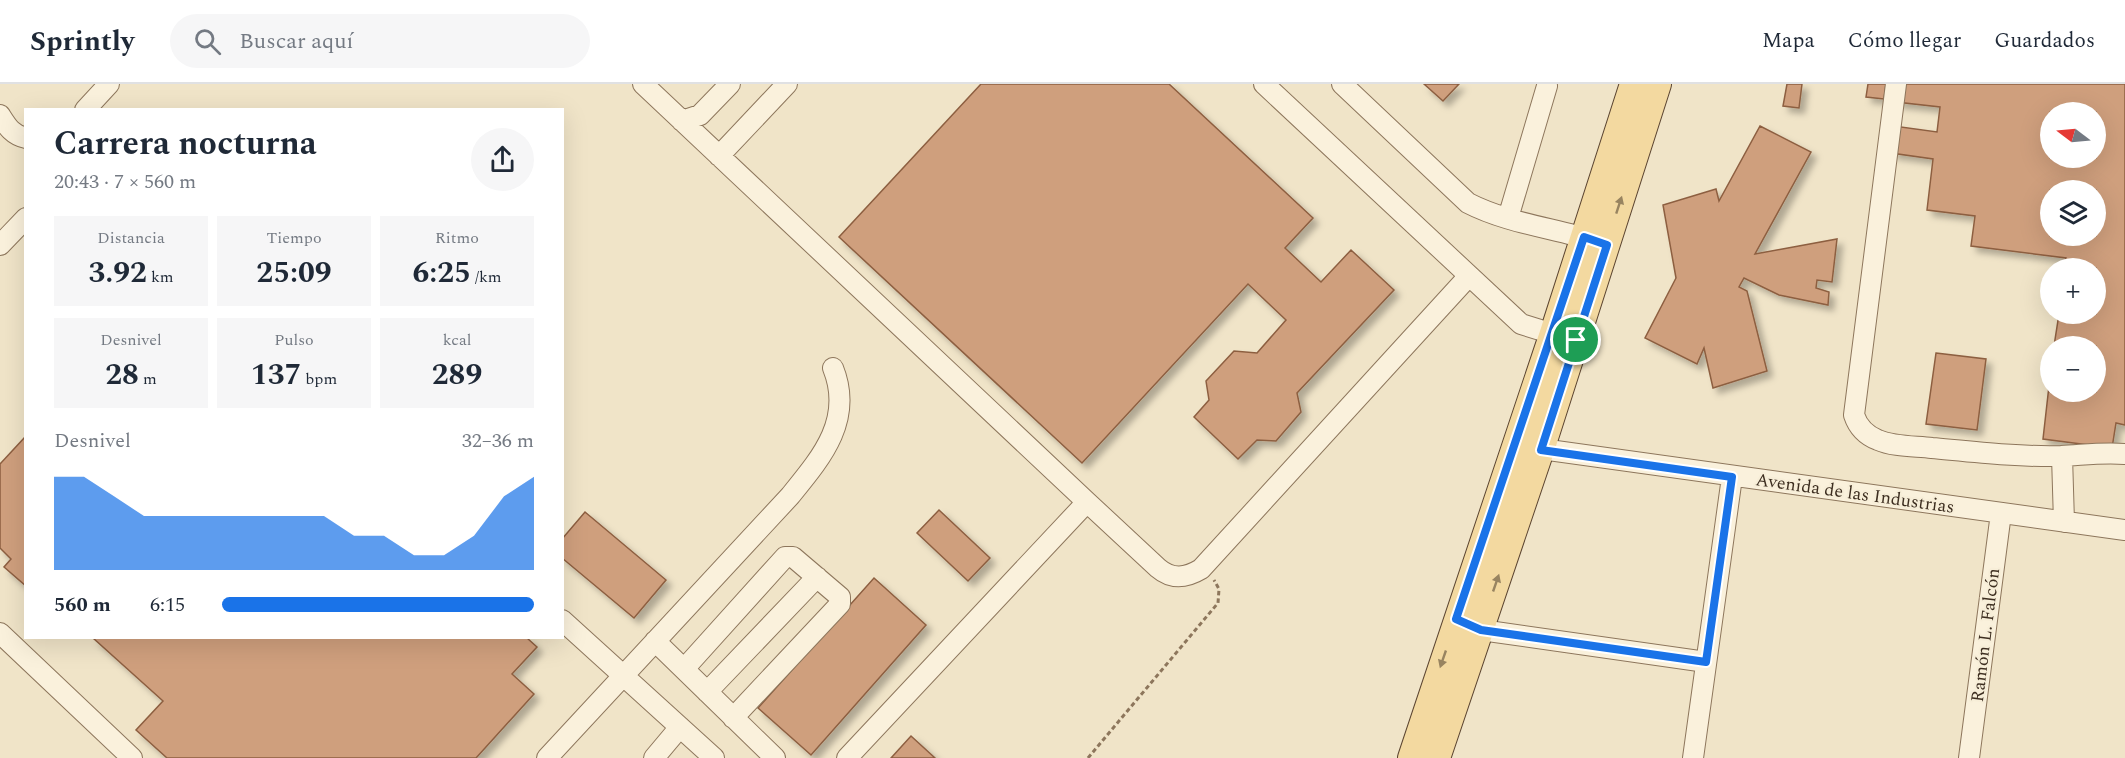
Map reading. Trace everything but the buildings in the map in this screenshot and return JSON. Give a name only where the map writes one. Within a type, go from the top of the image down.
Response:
[{"type":"main road","points":[[1595,241],[1633,84]]},
{"type":"main road","points":[[1437,758],[1541,450],[1564,337],[1595,241],[1658,84]]},
{"type":"main road","points":[[1411,758],[1515,444],[1564,337]]},
{"type":"street","points":[[87,108],[109,84]]},
{"type":"street","points":[[643,84],[1087,502],[1165,574],[1173,577],[1183,577],[1202,569],[1468,277]]},
{"type":"street","points":[[682,121],[700,115],[730,84]]},
{"type":"street","points":[[719,156],[788,84]]},
{"type":"street","points":[[1264,84],[1468,277],[1521,324],[1564,337]]},
{"type":"street","points":[[1342,84],[1468,203],[1508,218],[1595,241]]},
{"type":"street","points":[[1896,84],[1854,415],[1857,425],[1865,434],[1879,441],[1977,452],[2062,456],[2105,452],[2125,454]]},
{"type":"street","points":[[1508,218],[1547,86]]},
{"type":"street","points":[[0,115],[8,128],[24,138]]},
{"type":"street","points":[[0,245],[24,220]]},
{"type":"street","points":[[547,758],[790,496],[820,459],[838,419],[838,382],[833,368]]},
{"type":"street","name":"Avenida de las Industrias","points":[[1515,444],[1541,450],[1732,477],[2125,530]]},
{"type":"street","points":[[2062,456],[2064,522]]},
{"type":"street","points":[[1693,758],[1732,477]]},
{"type":"street","points":[[848,758],[1087,502]]},
{"type":"street","name":"Ramón L. Falcón","points":[[1969,758],[2001,513]]},
{"type":"street","points":[[684,669],[785,557],[793,557],[840,597],[840,604],[733,718]]},
{"type":"street","points":[[708,692],[817,577]]},
{"type":"street","points":[[1456,619],[1481,630],[1706,662]]},
{"type":"street","points":[[564,622],[714,758]]},
{"type":"street","points":[[0,633],[132,758]]},
{"type":"street","points":[[656,641],[775,758]]},
{"type":"street","points":[[654,758],[680,727]]},
{"type":"path","points":[[1088,758],[1218,603],[1220,596],[1217,583],[1202,569]]},
{"type":"route","points":[[1584,237],[1607,245],[1576,340],[1541,450],[1732,477],[1706,662],[1481,630],[1456,619],[1584,237]]}]
